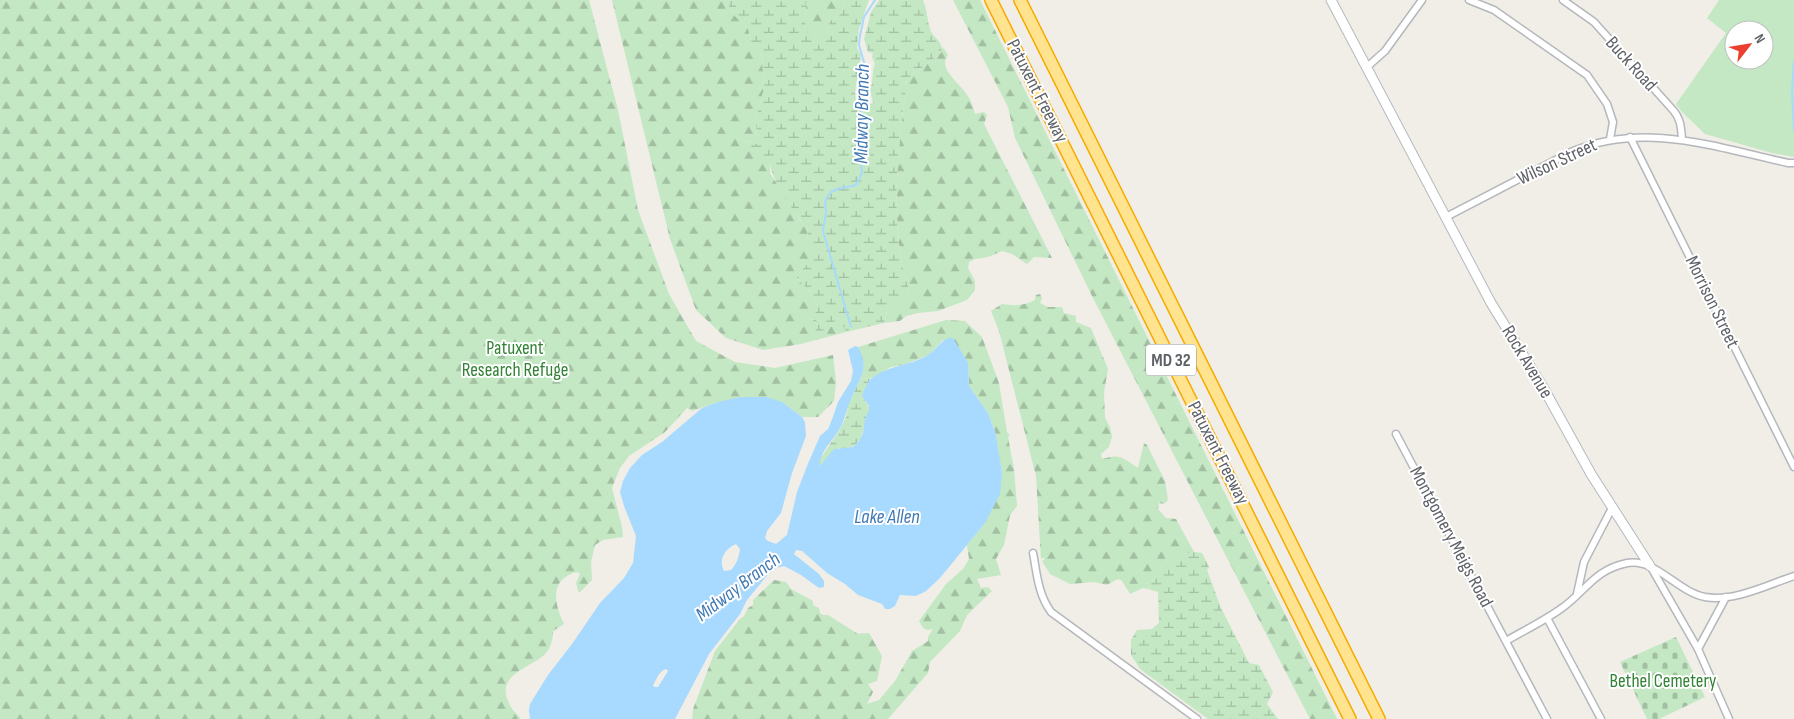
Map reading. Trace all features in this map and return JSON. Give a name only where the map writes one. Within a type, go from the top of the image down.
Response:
[{"type":"highway","name":"Patuxent Freeway","points":[[991,0],[1350,719]]},
{"type":"highway","name":"Patuxent Freeway","points":[[1020,0],[1379,719]]},
{"type":"street","name":"Rock Avenue","points":[[1331,0],[1491,303],[1536,376],[1576,450],[1650,566],[1698,649],[1729,719]]},
{"type":"street","points":[[1367,67],[1385,51],[1422,0]]},
{"type":"street","points":[[1469,0],[1494,10],[1587,76],[1607,104],[1613,122],[1610,139]]},
{"type":"street","name":"Buck Road","points":[[1563,0],[1594,22],[1615,48],[1679,117],[1682,139]]},
{"type":"street","name":"Wilson Street","points":[[1446,217],[1571,152],[1610,139],[1630,137],[1682,139],[1794,163]]},
{"type":"street","name":"Morrison Street","points":[[1630,137],[1794,467]]},
{"type":"street","name":"Montgomery Meigs Road","points":[[1396,434],[1547,719]]},
{"type":"street","points":[[1577,596],[1584,562],[1612,508]]},
{"type":"street","points":[[1033,553],[1039,588],[1045,604],[1051,612],[1197,719]]},
{"type":"street","points":[[1506,641],[1547,618],[1577,596],[1601,572],[1616,566],[1639,562],[1650,566],[1693,594],[1712,598],[1726,597],[1794,576]]},
{"type":"street","points":[[1698,649],[1726,597]]},
{"type":"street","points":[[1547,618],[1601,719]]},
{"type":"green space","name":"Patuxent Research Refuge","points":[[0,0],[589,0],[618,110],[638,210],[669,294],[696,341],[735,362],[775,368],[833,355],[836,382],[834,401],[818,417],[802,417],[782,402],[718,402],[692,411],[687,408],[665,432],[629,456],[620,468],[612,488],[623,537],[603,540],[595,545],[591,562],[592,580],[579,593],[576,583],[580,574],[577,572],[568,575],[562,580],[556,593],[556,601],[564,624],[553,631],[553,637],[546,653],[510,678],[506,685],[506,693],[510,705],[521,719],[0,719]]},
{"type":"green space","points":[[612,0],[725,0],[735,16],[748,28],[752,45],[759,50],[762,56],[764,89],[756,118],[757,144],[746,141],[755,154],[758,151],[770,163],[770,173],[800,220],[808,227],[807,238],[814,258],[798,274],[797,278],[813,296],[818,308],[814,315],[806,317],[818,321],[818,324],[815,323],[817,330],[828,329],[839,318],[846,332],[801,344],[763,350],[726,338],[696,310],[670,239]]},
{"type":"green space","points":[[725,0],[807,0],[806,29],[810,36],[817,39],[826,33],[830,21],[840,15],[846,0],[869,0],[859,29],[857,48],[861,55],[855,92],[857,109],[873,103],[870,89],[875,64],[872,57],[873,53],[868,52],[864,39],[871,12],[879,0],[923,0],[930,29],[942,49],[941,53],[907,79],[897,172],[897,218],[902,264],[910,293],[904,301],[887,311],[884,323],[846,332],[839,318],[828,329],[816,331],[814,323],[818,324],[818,321],[806,317],[811,311],[813,312],[811,315],[814,315],[818,308],[813,296],[797,278],[798,274],[813,258],[807,238],[808,228],[779,188],[770,163],[767,161],[764,163],[758,151],[755,154],[757,157],[754,158],[745,141],[757,144],[756,118],[764,89],[762,56],[759,50],[752,45],[748,28],[735,16]]},
{"type":"green space","points":[[807,0],[846,0],[840,15],[830,21],[826,33],[817,39],[809,35],[806,30]]},
{"type":"green space","points":[[953,0],[980,0],[1337,719],[1310,719],[1092,296],[1015,138],[1008,107]]},
{"type":"green space","points":[[1719,0],[1794,0],[1794,157],[1772,153],[1705,134],[1676,104],[1724,36],[1724,70],[1774,70],[1774,20],[1724,20],[1724,31],[1707,18]]},
{"type":"green space","points":[[943,47],[948,55],[945,60],[947,71],[964,90],[975,114],[984,112],[987,115],[984,124],[1052,258],[1034,257],[1027,264],[1012,254],[1002,251],[988,257],[975,259],[969,262],[968,268],[975,281],[975,290],[967,300],[938,311],[918,313],[906,316],[900,321],[884,323],[887,311],[904,301],[910,293],[902,264],[897,218],[897,172],[907,79],[941,53]]},
{"type":"green space","points":[[1040,294],[1042,298],[1040,303],[1048,307],[1062,307],[1064,313],[1076,316],[1076,322],[1091,328],[1108,369],[1104,392],[1105,418],[1110,427],[1112,437],[1109,447],[1101,454],[1102,459],[1113,456],[1121,457],[1138,468],[1144,443],[1147,445],[1165,481],[1168,500],[1164,504],[1159,503],[1158,509],[1166,518],[1176,519],[1194,552],[1177,556],[1165,563],[1156,574],[1148,589],[1143,588],[1130,594],[1122,581],[1118,579],[1107,585],[1094,582],[1070,584],[1050,574],[1042,561],[1044,557],[1041,559],[1036,476],[999,331],[991,311],[1002,304],[1015,305],[1027,303],[1035,300],[1036,295]]},
{"type":"green space","points":[[946,320],[965,321],[982,337],[999,383],[1007,432],[1010,435],[1008,437],[1014,469],[1017,506],[1010,515],[1004,545],[996,559],[1001,575],[977,579],[981,588],[988,587],[992,591],[967,615],[960,631],[930,662],[928,673],[888,719],[692,719],[693,709],[715,651],[744,616],[748,608],[753,605],[753,600],[774,580],[786,582],[791,589],[813,601],[813,605],[819,608],[820,613],[823,615],[828,615],[858,634],[869,633],[882,656],[877,681],[868,684],[873,692],[867,704],[879,700],[895,681],[912,651],[928,641],[928,637],[933,629],[927,630],[923,628],[919,621],[946,584],[963,569],[969,559],[967,545],[985,523],[1002,473],[996,435],[988,413],[969,386],[968,363],[943,340],[929,355],[903,365],[891,367],[870,379],[861,378],[863,362],[858,347]]},
{"type":"green space","points":[[861,378],[870,379],[862,396],[868,405],[869,413],[865,420],[861,437],[851,447],[838,448],[820,467],[820,459],[839,431],[846,417],[849,402]]},
{"type":"green space","points":[[1194,552],[1202,553],[1209,567],[1207,570],[1221,608],[1249,663],[1259,665],[1273,692],[1267,704],[1278,719],[1208,719],[1140,669],[1131,655],[1131,640],[1137,630],[1152,629],[1159,623],[1158,592],[1148,589],[1156,574],[1171,559]]},
{"type":"green space","name":"Bethel Cemetery","points":[[1676,637],[1705,697],[1659,719],[1647,719],[1620,662]]},
{"type":"water","name":"Lake Allen","points":[[953,338],[968,363],[969,386],[988,413],[996,435],[1002,473],[1000,494],[985,523],[940,578],[926,591],[916,596],[900,595],[895,606],[885,609],[882,604],[858,595],[827,573],[802,551],[796,550],[794,554],[819,574],[824,581],[824,587],[819,588],[784,566],[776,568],[769,573],[747,600],[740,614],[709,654],[675,719],[530,719],[530,704],[548,675],[600,603],[624,578],[633,563],[636,536],[620,492],[630,468],[642,455],[662,442],[702,408],[741,397],[766,397],[782,402],[802,417],[805,422],[806,436],[792,473],[781,513],[767,531],[765,538],[776,544],[787,535],[797,492],[807,466],[820,436],[828,429],[838,402],[851,381],[853,371],[848,350],[855,346],[858,347],[863,362],[862,375],[841,426],[826,447],[820,461],[820,466],[834,449],[853,447],[859,441],[863,433],[865,418],[869,411],[869,406],[862,396],[870,380],[884,371],[921,359],[931,353],[946,339]],"holes":[[[736,544],[740,549],[737,561],[731,570],[724,571],[722,559],[726,552]],[[666,669],[668,671],[658,687],[654,687],[653,685],[658,676]]]},
{"type":"waterway","name":"Midway Branch","points":[[851,327],[823,231],[826,213],[825,203],[831,192],[857,184],[862,172],[859,148],[861,120],[859,91],[866,69],[859,45],[864,17],[875,0]]},
{"type":"waterway","points":[[1794,61],[1792,91],[1794,131]]}]
